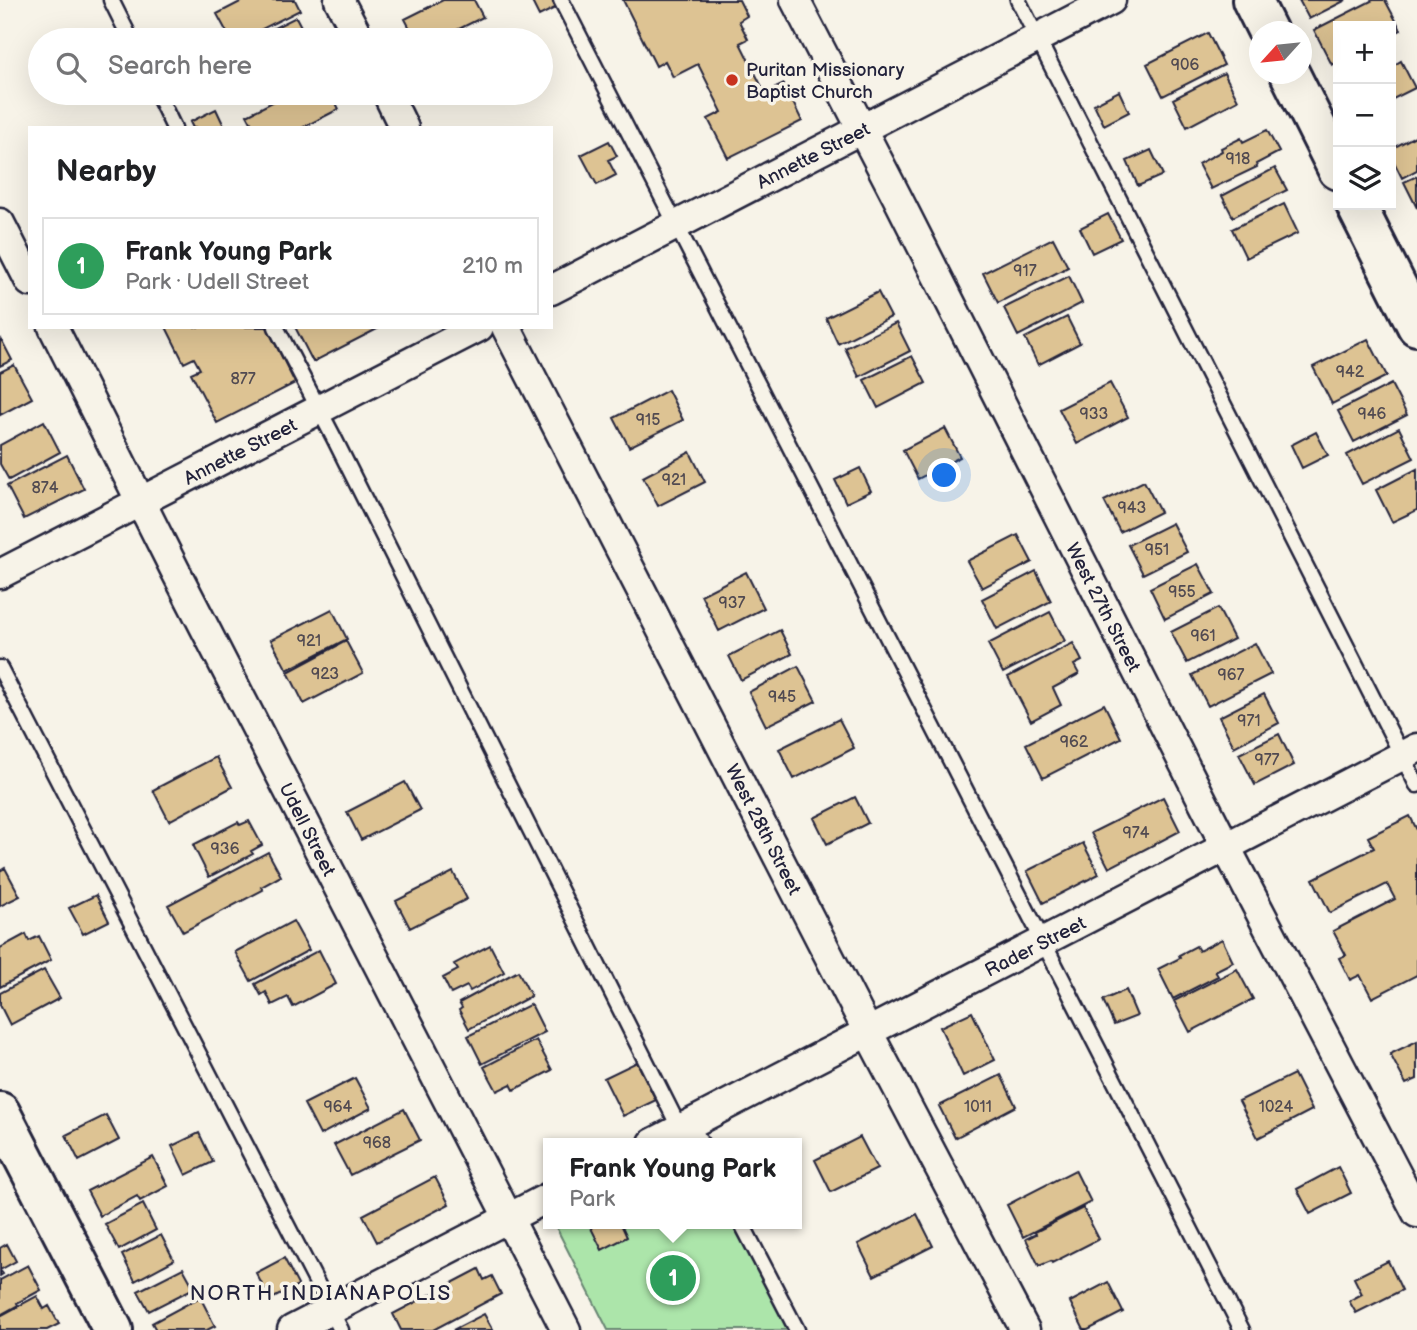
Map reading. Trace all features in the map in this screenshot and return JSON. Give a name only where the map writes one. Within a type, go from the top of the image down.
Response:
[{"type":"street","points":[[339,0],[354,28]]},
{"type":"street","name":"West 27th Street","points":[[795,0],[1226,847],[1417,1213]]},
{"type":"street","name":"Annette Street","points":[[553,289],[1111,0]]},
{"type":"street","points":[[1252,0],[1262,21]]},
{"type":"street","points":[[1295,84],[1333,160]]},
{"type":"street","points":[[393,105],[403,126]]},
{"type":"street","points":[[1359,210],[1417,326]]},
{"type":"street","points":[[0,223],[28,278]]},
{"type":"street","name":"Udell Street","points":[[54,329],[566,1330]]},
{"type":"street","name":"Annette Street","points":[[0,574],[475,329]]},
{"type":"street","name":"West 28th Street","points":[[507,329],[868,1032],[1025,1330]]},
{"type":"street","name":"Rader Street","points":[[670,1138],[691,1132],[868,1032],[1409,752]]},
{"type":"street","points":[[0,1112],[113,1330]]},
{"type":"street","points":[[292,1330],[335,1320],[543,1200]]},
{"type":"lane","points":[[111,0],[125,28]]},
{"type":"lane","points":[[561,0],[1242,1330]]},
{"type":"lane","points":[[1018,0],[1409,752],[1417,785]]},
{"type":"lane","points":[[163,105],[173,126]]},
{"type":"lane","points":[[277,329],[691,1132]]},
{"type":"lane","points":[[0,668],[335,1320]]},
{"type":"lane","points":[[746,1229],[797,1330]]},
{"type":"green space","points":[[557,1229],[740,1229],[791,1330],[608,1330]]},
{"type":"building","points":[[244,0],[295,0],[300,10],[264,28],[225,28],[217,14]]},
{"type":"building","points":[[443,0],[474,0],[483,17],[461,28],[410,28],[405,19]]},
{"type":"building","points":[[531,0],[556,0],[559,6],[539,16]]},
{"type":"building","name":"Puritan Missionary Baptist Church","points":[[623,0],[739,0],[747,16],[739,21],[748,39],[740,43],[765,93],[784,84],[802,121],[728,158],[708,119],[722,112],[698,64],[673,77],[665,61],[656,66]]},
{"type":"building","points":[[1299,0],[1346,0],[1309,19]]},
{"type":"building","points":[[1373,0],[1385,0],[1401,30],[1396,32],[1396,21],[1333,21],[1332,65],[1314,30]]},
{"type":"building","points":[[296,17],[302,28],[274,28]]},
{"type":"building","points":[[1208,33],[1224,65],[1163,96],[1147,64]]},
{"type":"building","points":[[1401,61],[1415,88],[1396,98],[1396,84],[1396,64]]},
{"type":"building","points":[[1224,73],[1238,100],[1187,127],[1173,99]]},
{"type":"building","points":[[1119,91],[1129,112],[1104,125],[1094,104]]},
{"type":"building","points":[[267,105],[337,105],[339,109],[306,126],[253,126],[247,115]]},
{"type":"building","points":[[216,109],[224,126],[192,126],[190,122]]},
{"type":"building","points":[[1267,130],[1279,152],[1256,164],[1257,167],[1211,189],[1198,164],[1241,138],[1243,142]]},
{"type":"building","points":[[1417,135],[1417,170],[1402,178],[1396,166],[1396,146]]},
{"type":"building","points":[[609,141],[617,156],[608,160],[616,175],[597,185],[581,155]]},
{"type":"building","points":[[1151,150],[1163,175],[1138,186],[1127,161]]},
{"type":"building","points":[[1275,168],[1287,190],[1233,217],[1222,196]]},
{"type":"building","points":[[1417,176],[1417,208],[1404,182]]},
{"type":"building","points":[[1284,204],[1298,233],[1246,258],[1232,229]]},
{"type":"building","points":[[1108,214],[1121,239],[1092,253],[1080,228]]},
{"type":"building","points":[[1053,238],[1068,267],[998,303],[983,273]]},
{"type":"building","points":[[1069,276],[1082,303],[1018,336],[1004,308]]},
{"type":"building","points":[[878,292],[891,317],[838,344],[826,318]]},
{"type":"building","points":[[1067,317],[1080,343],[1038,365],[1025,338]]},
{"type":"building","points":[[896,323],[910,351],[859,377],[845,348]]},
{"type":"building","points":[[167,329],[268,329],[295,383],[217,423],[191,373],[200,369],[194,358],[184,363]]},
{"type":"building","points":[[296,329],[377,329],[313,362]]},
{"type":"building","points":[[1368,339],[1387,376],[1332,404],[1313,367]]},
{"type":"building","points":[[0,340],[12,360],[0,366]]},
{"type":"building","points":[[912,356],[926,383],[878,408],[864,380]]},
{"type":"building","points":[[14,365],[32,398],[0,415],[0,372]]},
{"type":"building","points":[[1110,383],[1128,417],[1077,444],[1059,409]]},
{"type":"building","points":[[1391,384],[1407,415],[1354,442],[1338,411]]},
{"type":"building","points":[[668,390],[683,420],[629,447],[614,418]]},
{"type":"building","points":[[44,421],[60,452],[9,480],[0,464],[0,445]]},
{"type":"building","points":[[945,428],[960,457],[918,479],[903,450]]},
{"type":"building","points":[[1399,428],[1414,458],[1362,484],[1347,455]]},
{"type":"building","points":[[1316,432],[1328,455],[1302,468],[1291,445]]},
{"type":"building","points":[[690,452],[705,482],[658,506],[643,477]]},
{"type":"building","points":[[67,455],[84,489],[24,519],[7,486]]},
{"type":"building","points":[[860,468],[871,491],[846,503],[835,480]]},
{"type":"building","points":[[1417,469],[1417,510],[1392,522],[1376,490]]},
{"type":"building","points":[[1144,481],[1160,512],[1120,532],[1104,501]]},
{"type":"building","points":[[1172,523],[1187,552],[1143,574],[1128,545]]},
{"type":"building","points":[[1018,535],[1032,562],[982,588],[967,561]]},
{"type":"building","points":[[1198,564],[1214,594],[1165,619],[1150,588]]},
{"type":"building","points":[[1036,571],[1051,601],[997,629],[982,599]]},
{"type":"building","points":[[746,572],[764,608],[719,631],[701,595]]},
{"type":"building","points":[[1218,608],[1234,639],[1187,663],[1171,632]]},
{"type":"building","points":[[332,609],[347,639],[287,670],[271,640]]},
{"type":"building","points":[[1050,612],[1065,641],[1003,673],[988,644]]},
{"type":"building","points":[[780,630],[792,654],[741,680],[729,656]]},
{"type":"building","points":[[346,641],[363,673],[304,704],[288,672]]},
{"type":"building","points":[[1073,643],[1082,661],[1074,665],[1079,674],[1053,688],[1061,705],[1031,721],[1008,677]]},
{"type":"building","points":[[1255,643],[1271,674],[1208,706],[1192,675]]},
{"type":"building","points":[[798,666],[816,701],[766,726],[749,692]]},
{"type":"building","points":[[1264,694],[1279,723],[1234,747],[1219,717]]},
{"type":"building","points":[[1104,704],[1121,738],[1043,778],[1026,744]]},
{"type":"building","points":[[839,719],[854,748],[794,779],[779,749]]},
{"type":"building","points":[[1279,734],[1294,765],[1255,785],[1239,754]]},
{"type":"building","points":[[216,757],[232,787],[169,821],[153,790]]},
{"type":"building","points":[[405,782],[420,810],[361,840],[347,812]]},
{"type":"building","points":[[855,797],[868,823],[827,844],[814,818]]},
{"type":"building","points":[[1163,797],[1180,831],[1109,868],[1091,833]]},
{"type":"building","points":[[1410,816],[1417,830],[1417,975],[1372,998],[1360,975],[1350,980],[1339,958],[1346,955],[1333,931],[1395,899],[1387,884],[1330,913],[1313,879],[1374,848],[1368,837]]},
{"type":"building","points":[[249,821],[262,845],[251,851],[253,854],[209,877],[193,845],[238,822],[240,825]]},
{"type":"building","points":[[1083,843],[1099,874],[1043,903],[1027,871]]},
{"type":"building","points":[[268,852],[281,876],[261,887],[263,890],[183,932],[168,905]]},
{"type":"building","points":[[5,868],[20,896],[0,906],[0,871]]},
{"type":"building","points":[[453,872],[467,899],[410,928],[396,901]]},
{"type":"building","points":[[96,895],[109,921],[83,934],[69,908]]},
{"type":"building","points":[[293,921],[309,950],[251,981],[235,952]]},
{"type":"building","points":[[26,934],[29,941],[39,936],[51,960],[0,987],[0,948]]},
{"type":"building","points":[[1222,939],[1233,962],[1215,971],[1218,976],[1173,999],[1158,969],[1196,946],[1199,951]]},
{"type":"building","points":[[490,945],[504,972],[470,991],[467,986],[451,994],[443,978],[458,970],[454,964]]},
{"type":"building","points":[[319,950],[336,984],[293,1007],[288,997],[272,1005],[266,992],[261,995],[255,984]]},
{"type":"building","points":[[1237,969],[1253,999],[1190,1032],[1174,1001]]},
{"type":"building","points":[[44,970],[60,998],[10,1025],[0,1005],[0,993]]},
{"type":"building","points":[[518,971],[531,996],[469,1029],[459,1010],[462,1008],[459,1003]]},
{"type":"building","points":[[1126,990],[1137,1016],[1114,1025],[1103,1000]]},
{"type":"building","points":[[531,1004],[545,1032],[482,1064],[468,1036]]},
{"type":"building","points":[[972,1012],[995,1060],[963,1076],[940,1027]]},
{"type":"building","points":[[536,1040],[552,1070],[514,1090],[511,1084],[497,1091],[484,1067]]},
{"type":"building","points":[[1417,1041],[1417,1079],[1406,1084],[1390,1054]]},
{"type":"building","points":[[637,1062],[656,1100],[623,1116],[604,1078]]},
{"type":"building","points":[[1294,1074],[1312,1110],[1258,1138],[1239,1101]]},
{"type":"building","points":[[1001,1075],[1016,1106],[955,1138],[939,1106]]},
{"type":"building","points":[[355,1078],[371,1108],[320,1135],[304,1104]]},
{"type":"building","points":[[404,1109],[420,1140],[350,1175],[334,1145]]},
{"type":"building","points":[[106,1115],[119,1140],[79,1161],[66,1135]]},
{"type":"building","points":[[199,1133],[213,1162],[186,1175],[172,1146]]},
{"type":"building","points":[[860,1137],[877,1169],[831,1192],[815,1160]]},
{"type":"building","points":[[153,1157],[168,1186],[140,1201],[137,1196],[100,1216],[87,1191]]},
{"type":"building","points":[[1338,1167],[1351,1193],[1310,1214],[1297,1189]]},
{"type":"building","points":[[1075,1170],[1091,1202],[1023,1237],[1007,1205]]},
{"type":"building","points":[[435,1177],[449,1204],[377,1242],[363,1215]]},
{"type":"building","points":[[143,1204],[156,1230],[119,1250],[105,1224]]},
{"type":"building","points":[[1083,1208],[1099,1239],[1052,1263],[1051,1261],[1039,1266],[1026,1239]]},
{"type":"building","points":[[917,1214],[933,1246],[874,1276],[858,1244]]},
{"type":"building","points":[[592,1229],[623,1229],[627,1237],[602,1250]]},
{"type":"building","points":[[161,1235],[174,1260],[135,1281],[122,1255]]},
{"type":"building","points":[[7,1244],[16,1261],[0,1270],[0,1248]]},
{"type":"building","points":[[284,1258],[298,1285],[270,1300],[256,1273]]},
{"type":"building","points":[[1388,1261],[1402,1290],[1356,1313],[1349,1301],[1362,1294],[1354,1278]]},
{"type":"building","points":[[28,1265],[41,1290],[0,1315],[0,1280]]},
{"type":"building","points":[[183,1268],[194,1288],[149,1311],[138,1291]]},
{"type":"building","points":[[479,1269],[484,1280],[492,1276],[501,1294],[433,1330],[401,1330],[393,1314]]},
{"type":"building","points":[[1108,1282],[1123,1312],[1084,1330],[1070,1302]]},
{"type":"building","points":[[37,1296],[44,1309],[49,1306],[59,1324],[47,1330],[0,1330],[0,1316]]},
{"type":"building","points":[[200,1297],[215,1326],[207,1330],[156,1330],[152,1323]]},
{"type":"building","points":[[484,1314],[493,1330],[453,1330]]},
{"type":"place","name":"Puritan Missionary Baptist Church","points":[[732,80]]},
{"type":"place","name":"Frank Young Park","points":[[673,1278]]},
{"type":"district","name":"NORTH INDIANAPOLIS","points":[[321,1293]]}]
